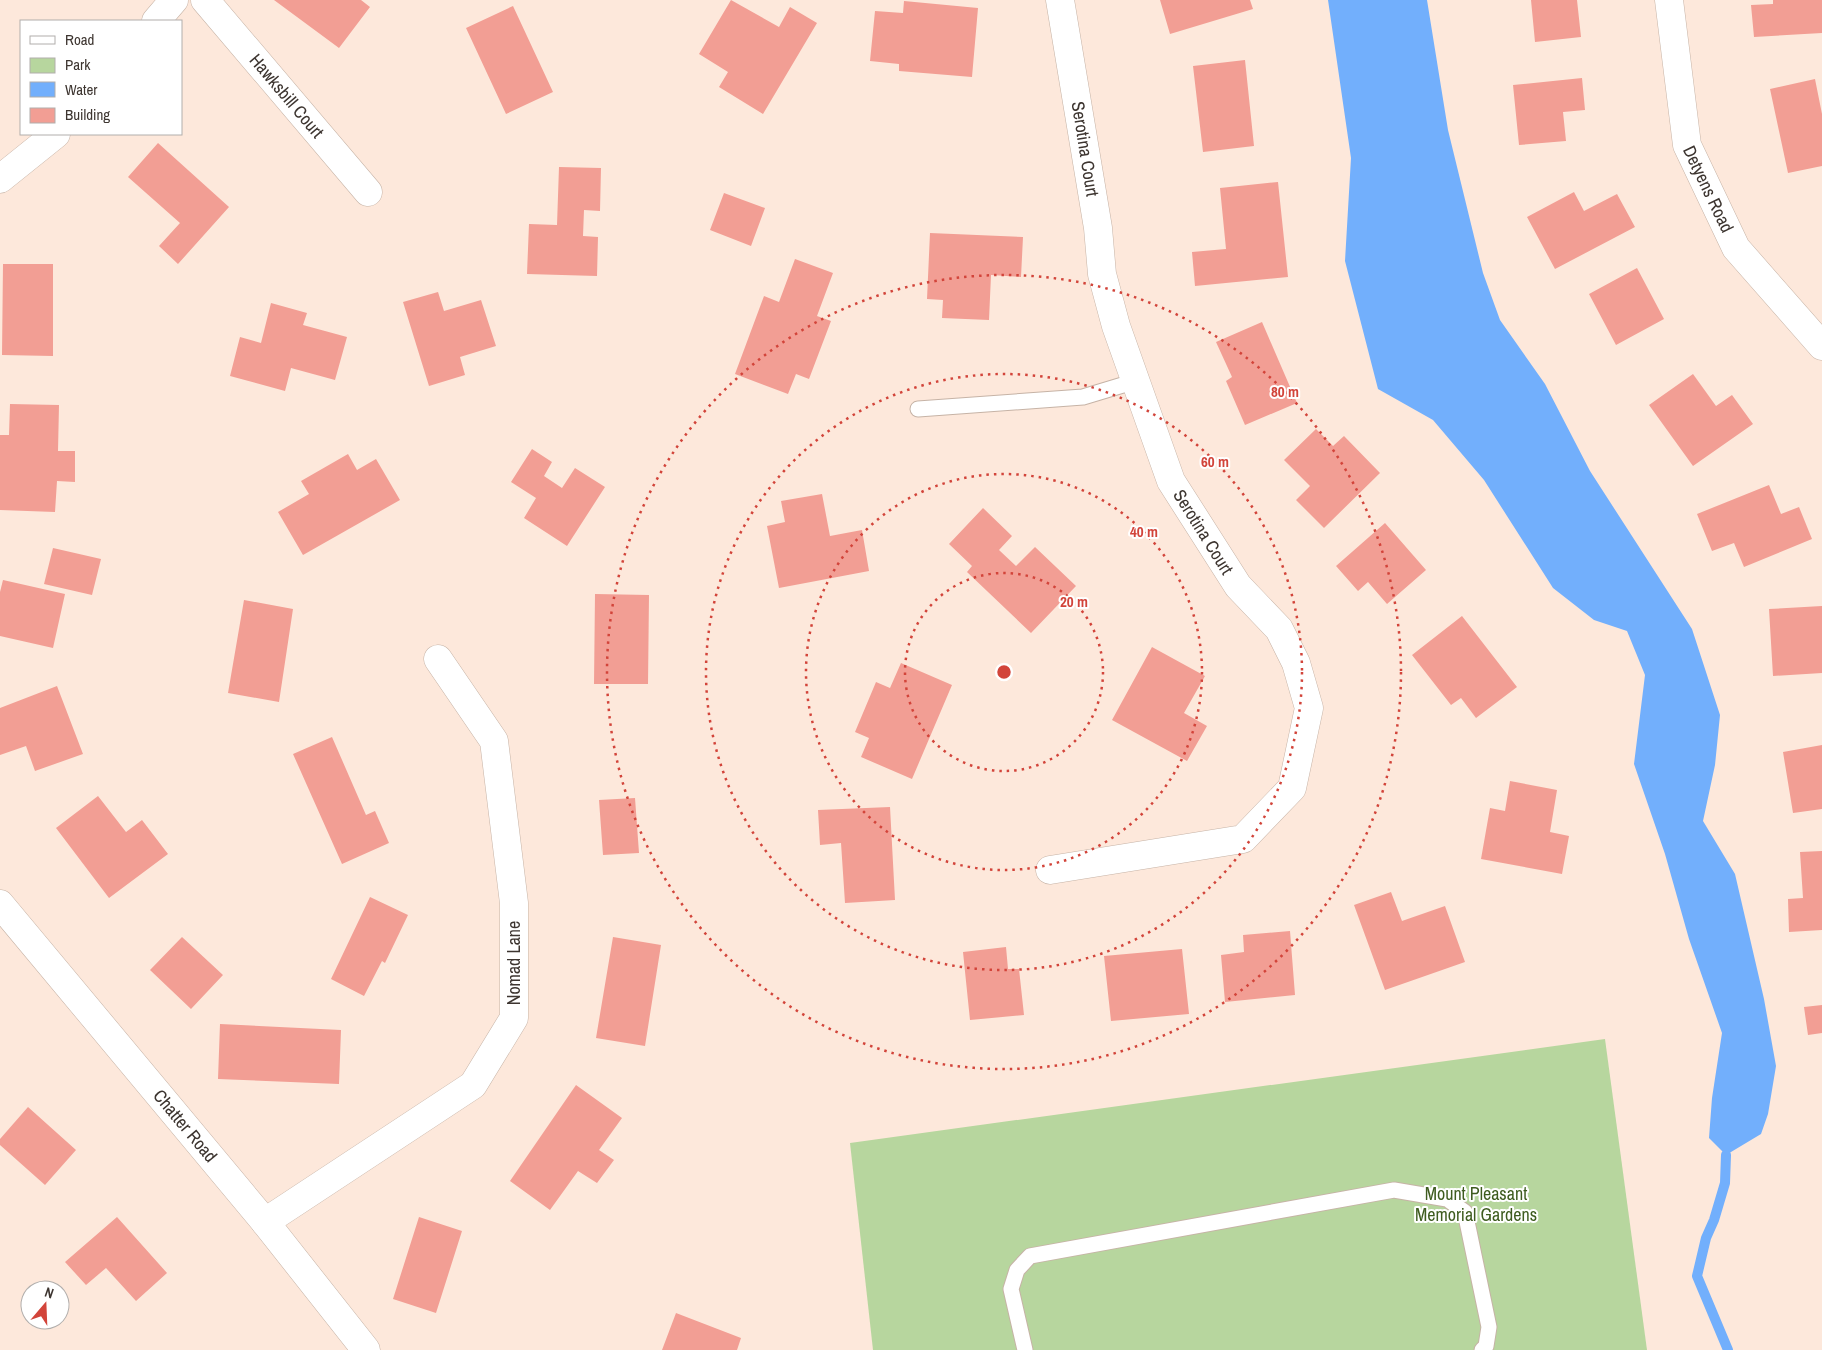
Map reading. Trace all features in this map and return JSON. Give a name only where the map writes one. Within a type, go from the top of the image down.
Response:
[{"type":"street","points":[[157,20],[174,0]]},
{"type":"street","name":"Hawksbill Court","points":[[205,0],[368,192]]},
{"type":"street","name":"Serotina Court","points":[[1050,870],[1243,839],[1292,788],[1309,708],[1296,662],[1279,629],[1238,586],[1171,481],[1116,326],[1102,274],[1098,228],[1060,0]]},
{"type":"street","name":"Detyens Road","points":[[1668,0],[1687,145],[1736,248],[1822,346]]},
{"type":"street","points":[[0,180],[55,135]]},
{"type":"street","name":"Nomad Lane","points":[[265,1222],[473,1085],[514,1018],[514,903],[494,741],[438,659]]},
{"type":"street","name":"Chatter Road","points":[[0,904],[265,1222],[366,1350]]},
{"type":"lane","points":[[918,409],[1083,397],[1136,381]]},
{"type":"lane","points":[[1025,1350],[1011,1289],[1017,1270],[1030,1256],[1394,1190],[1447,1199],[1465,1212],[1489,1327],[1486,1346],[1482,1350]]},
{"type":"green space","name":"Mount Pleasant Memorial Gardens","points":[[1605,1039],[1647,1350],[873,1350],[850,1143]]},
{"type":"water","points":[[1328,0],[1427,0],[1448,130],[1483,273],[1500,320],[1545,384],[1590,471],[1692,629],[1720,715],[1715,765],[1703,821],[1735,874],[1764,999],[1776,1066],[1768,1114],[1761,1134],[1726,1155],[1709,1138],[1712,1098],[1722,1033],[1689,939],[1665,854],[1634,764],[1645,675],[1627,631],[1594,620],[1553,588],[1484,480],[1433,420],[1378,389],[1345,261],[1351,158]]},
{"type":"building","points":[[274,0],[361,0],[370,7],[339,48]]},
{"type":"building","points":[[731,0],[779,27],[790,7],[817,23],[763,114],[719,87],[728,72],[699,54]]},
{"type":"building","points":[[1160,0],[1250,0],[1253,9],[1170,34]]},
{"type":"building","points":[[1531,0],[1577,0],[1581,37],[1535,42]]},
{"type":"building","points":[[1773,0],[1822,0],[1822,33],[1754,37],[1751,5],[1773,4]]},
{"type":"building","points":[[904,1],[978,8],[972,77],[899,71],[899,64],[870,61],[875,11],[903,13]]},
{"type":"building","points":[[513,6],[553,92],[506,114],[466,28]]},
{"type":"building","points":[[1245,60],[1254,146],[1203,152],[1193,66]]},
{"type":"building","points":[[1582,78],[1585,110],[1563,112],[1566,141],[1519,145],[1513,85]]},
{"type":"building","points":[[1815,79],[1822,114],[1822,166],[1788,173],[1770,89]]},
{"type":"building","points":[[158,143],[229,207],[178,264],[159,246],[180,223],[128,177]]},
{"type":"building","points":[[559,167],[601,168],[600,211],[584,210],[583,236],[598,237],[597,276],[527,274],[529,224],[557,225]]},
{"type":"building","points":[[1278,182],[1288,277],[1195,286],[1192,252],[1226,249],[1220,188]]},
{"type":"building","points":[[1574,192],[1584,211],[1617,194],[1635,227],[1555,269],[1527,217]]},
{"type":"building","points":[[724,193],[765,208],[751,246],[710,230]]},
{"type":"building","points":[[930,233],[1023,237],[1021,277],[991,275],[989,320],[942,318],[943,300],[927,299]]},
{"type":"building","points":[[795,259],[833,273],[817,316],[831,321],[809,379],[796,374],[788,394],[735,374],[764,296],[779,302]]},
{"type":"building","points":[[3,264],[53,264],[53,356],[2,355]]},
{"type":"building","points":[[1637,268],[1664,319],[1616,345],[1589,294]]},
{"type":"building","points":[[438,292],[444,311],[481,300],[496,346],[460,357],[465,375],[429,386],[403,302]]},
{"type":"building","points":[[271,303],[307,313],[303,325],[347,337],[335,380],[291,368],[285,391],[230,376],[240,337],[261,343]]},
{"type":"building","points":[[1262,322],[1297,403],[1245,425],[1226,381],[1232,377],[1216,342]]},
{"type":"building","points":[[1693,374],[1716,406],[1732,395],[1753,424],[1693,466],[1649,405]]},
{"type":"building","points":[[10,404],[59,405],[58,451],[75,451],[75,482],[57,481],[55,512],[0,510],[0,435],[9,435]]},
{"type":"building","points":[[1316,429],[1333,446],[1344,436],[1380,473],[1324,528],[1296,500],[1310,486],[1284,460]]},
{"type":"building","points":[[532,449],[552,462],[544,476],[562,488],[575,468],[605,487],[567,546],[524,518],[536,498],[511,482]]},
{"type":"building","points":[[348,454],[357,470],[376,459],[400,500],[303,555],[278,512],[309,494],[301,481]]},
{"type":"building","points":[[1769,485],[1781,514],[1799,507],[1812,539],[1744,567],[1734,543],[1712,551],[1697,514]]},
{"type":"building","points":[[822,494],[830,536],[862,530],[869,571],[779,588],[767,526],[785,522],[781,501]]},
{"type":"building","points":[[983,508],[1012,536],[999,550],[1016,566],[1035,547],[1076,586],[1031,633],[967,572],[972,566],[949,544]]},
{"type":"building","points":[[1385,523],[1426,570],[1387,604],[1368,582],[1358,591],[1336,566]]},
{"type":"building","points":[[53,548],[101,559],[92,595],[44,584]]},
{"type":"building","points":[[3,580],[65,594],[53,648],[0,636],[0,592]]},
{"type":"building","points":[[595,594],[649,595],[648,684],[594,684]]},
{"type":"building","points":[[244,600],[293,609],[279,702],[228,693]]},
{"type":"building","points":[[1822,606],[1822,673],[1773,676],[1769,609]]},
{"type":"building","points":[[1462,616],[1517,687],[1476,718],[1461,698],[1451,705],[1412,655]]},
{"type":"building","points":[[1152,647],[1205,676],[1184,713],[1207,726],[1187,761],[1112,720]]},
{"type":"building","points":[[901,663],[952,685],[912,779],[861,757],[869,738],[855,732],[876,682],[890,688]]},
{"type":"building","points":[[57,686],[83,754],[35,771],[26,746],[0,755],[0,708]]},
{"type":"building","points":[[332,737],[366,815],[375,811],[389,843],[342,864],[293,754]]},
{"type":"building","points":[[1822,745],[1822,809],[1793,813],[1783,752]]},
{"type":"building","points":[[1510,781],[1557,790],[1550,832],[1569,836],[1562,874],[1481,859],[1490,808],[1505,811]]},
{"type":"building","points":[[98,796],[126,832],[142,820],[168,854],[109,898],[56,828]]},
{"type":"building","points":[[635,798],[639,853],[603,855],[599,800]]},
{"type":"building","points":[[890,807],[895,900],[845,903],[841,843],[820,845],[818,810]]},
{"type":"building","points":[[1822,851],[1822,930],[1789,932],[1788,899],[1803,898],[1800,852]]},
{"type":"building","points":[[1391,892],[1402,921],[1445,906],[1465,962],[1385,990],[1354,905]]},
{"type":"building","points":[[370,897],[408,915],[385,963],[382,961],[364,996],[331,979]]},
{"type":"building","points":[[1290,931],[1295,995],[1225,1002],[1221,955],[1244,952],[1243,935]]},
{"type":"building","points":[[182,937],[223,975],[191,1009],[150,970]]},
{"type":"building","points":[[613,937],[661,945],[645,1046],[596,1038]]},
{"type":"building","points":[[1006,947],[1008,969],[1019,969],[1024,1015],[970,1020],[963,952]]},
{"type":"building","points":[[1182,949],[1189,1014],[1111,1021],[1104,956]]},
{"type":"building","points":[[1822,1005],[1822,1033],[1808,1035],[1804,1007]]},
{"type":"building","points":[[220,1024],[341,1030],[339,1084],[218,1079]]},
{"type":"building","points":[[576,1085],[622,1118],[599,1150],[614,1160],[597,1183],[578,1171],[550,1210],[510,1181]]},
{"type":"building","points":[[28,1107],[76,1150],[45,1185],[0,1145],[0,1139]]},
{"type":"building","points":[[117,1217],[167,1273],[136,1301],[106,1268],[86,1285],[65,1262]]},
{"type":"building","points":[[419,1217],[462,1231],[436,1313],[393,1299]]},
{"type":"building","points":[[676,1313],[741,1338],[737,1350],[662,1350]]},
{"type":"waterway","points":[[1726,1155],[1725,1183],[1714,1220],[1706,1238],[1697,1276],[1728,1350]]}]
